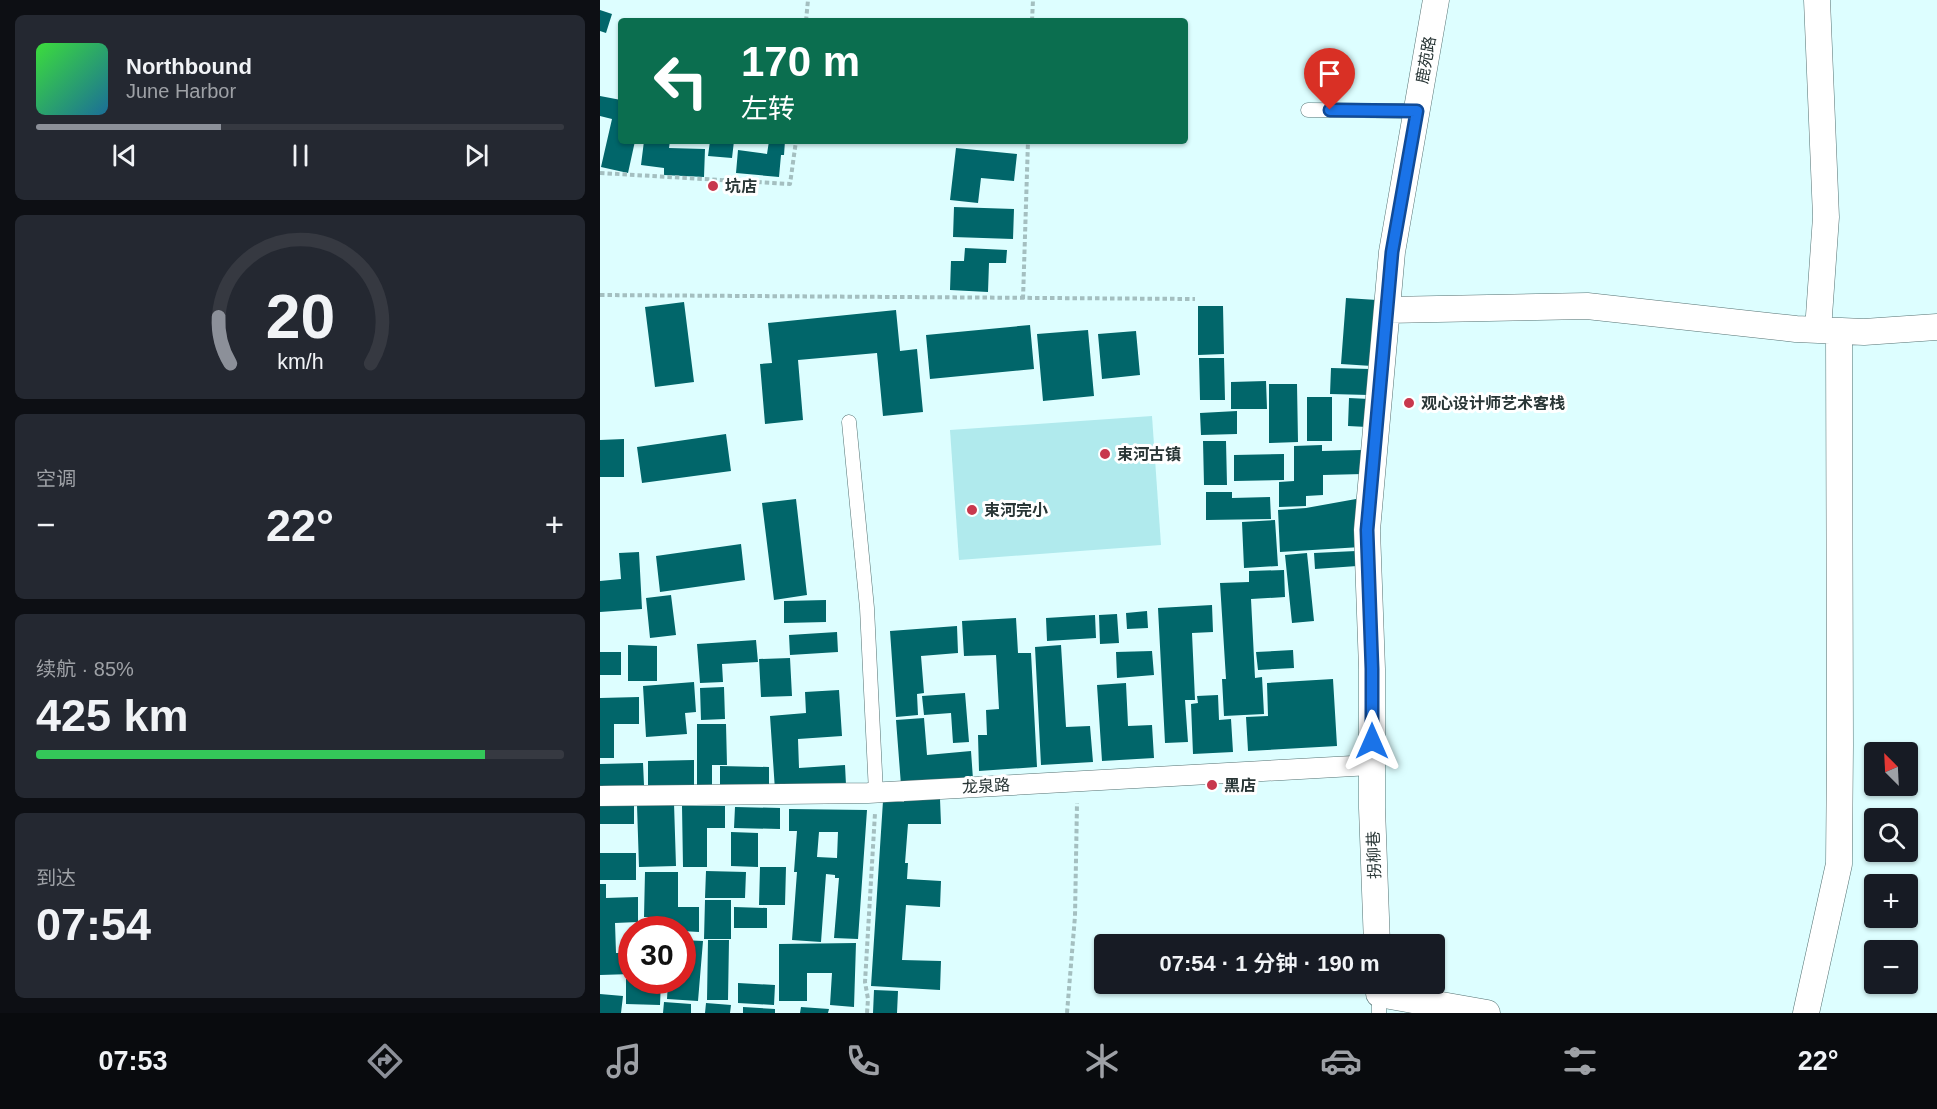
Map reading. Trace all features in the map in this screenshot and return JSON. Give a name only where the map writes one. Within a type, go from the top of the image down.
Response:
[{"type":"street","name":"鹿苑路","points":[[1371,765],[1372,669],[1367,530],[1392,252],[1436,0]]},
{"type":"street","points":[[1806,1013],[1839,864],[1840,745],[1826,217],[1817,0]]},
{"type":"street","points":[[1387,310],[1587,306],[1829,330],[1864,332],[1937,327]]},
{"type":"street","name":"龙泉路","points":[[600,796],[876,793],[1371,765]]},
{"type":"street","name":"拐柳巷","points":[[1371,765],[1377,934]]},
{"type":"street","points":[[1379,997],[1487,1013]]},
{"type":"lane","points":[[1308,110],[1417,111]]},
{"type":"lane","points":[[849,422],[867,608],[876,793]]},
{"type":"path","points":[[806,18],[808,0]]},
{"type":"path","points":[[1032,18],[1033,0]]},
{"type":"path","points":[[600,173],[790,184],[796,144]]},
{"type":"path","points":[[1023,299],[1028,144]]},
{"type":"path","points":[[600,295],[1195,299]]},
{"type":"path","points":[[1067,1013],[1075,916],[1077,781]]},
{"type":"path","points":[[867,1013],[868,999],[865,982],[876,793]]},
{"type":"shaded area","points":[[1152,416],[1161,545],[959,560],[950,430]]},
{"type":"building","points":[[600,10],[612,14],[606,33],[600,31]]},
{"type":"building","points":[[600,96],[618,99],[618,144],[634,144],[628,173],[601,167],[612,119],[600,116]]},
{"type":"building","points":[[644,144],[670,144],[669,148],[705,149],[704,177],[664,175],[664,168],[641,165]]},
{"type":"building","points":[[710,144],[734,144],[732,158],[708,156]]},
{"type":"building","points":[[769,144],[785,144],[784,155],[781,155],[779,177],[736,173],[738,150],[767,154]]},
{"type":"building","points":[[956,148],[1017,154],[1014,181],[981,178],[978,203],[950,200]]},
{"type":"building","points":[[954,207],[1014,209],[1013,239],[953,237]]},
{"type":"building","points":[[965,248],[1007,250],[1006,263],[989,263],[988,292],[950,290],[951,261],[964,261]]},
{"type":"building","points":[[1346,298],[1377,300],[1372,366],[1341,364]]},
{"type":"building","points":[[684,302],[694,382],[655,387],[645,307]]},
{"type":"building","points":[[1198,306],[1223,306],[1224,354],[1198,355]]},
{"type":"building","points":[[896,310],[900,351],[917,349],[923,412],[883,416],[877,353],[798,360],[803,420],[765,424],[760,364],[772,363],[768,323]]},
{"type":"building","points":[[1030,325],[1034,369],[930,379],[926,335]]},
{"type":"building","points":[[1088,330],[1094,396],[1043,401],[1037,334]]},
{"type":"building","points":[[1136,331],[1140,375],[1102,379],[1098,334]]},
{"type":"building","points":[[1199,358],[1224,358],[1225,400],[1200,400]]},
{"type":"building","points":[[1331,368],[1370,369],[1369,395],[1330,394]]},
{"type":"building","points":[[1266,381],[1267,409],[1231,409],[1231,382]]},
{"type":"building","points":[[1269,384],[1297,384],[1298,442],[1269,443]]},
{"type":"building","points":[[1307,397],[1332,397],[1332,441],[1307,441]]},
{"type":"building","points":[[1349,398],[1369,399],[1367,427],[1348,426]]},
{"type":"building","points":[[1237,411],[1237,434],[1201,435],[1200,413]]},
{"type":"building","points":[[726,434],[731,471],[642,483],[637,447]]},
{"type":"building","points":[[624,439],[624,477],[600,477],[600,440]]},
{"type":"building","points":[[1203,441],[1226,441],[1227,485],[1204,485]]},
{"type":"building","points":[[1322,445],[1322,451],[1362,450],[1363,474],[1323,475],[1323,495],[1306,496],[1306,506],[1279,507],[1279,482],[1294,481],[1294,446]]},
{"type":"building","points":[[1284,454],[1284,480],[1234,481],[1234,455]]},
{"type":"building","points":[[1206,492],[1232,492],[1232,498],[1270,497],[1271,519],[1206,520]]},
{"type":"building","points":[[796,499],[807,595],[774,600],[762,503]]},
{"type":"building","points":[[1356,499],[1361,547],[1280,552],[1278,510],[1306,508]]},
{"type":"building","points":[[1275,520],[1278,566],[1244,568],[1242,522]]},
{"type":"building","points":[[741,544],[745,580],[660,592],[656,556]]},
{"type":"building","points":[[1356,551],[1357,566],[1315,569],[1314,553]]},
{"type":"building","points":[[639,552],[642,609],[600,612],[600,581],[621,579],[619,553]]},
{"type":"building","points":[[1307,553],[1314,621],[1292,623],[1285,555]]},
{"type":"building","points":[[1284,570],[1285,597],[1251,599],[1255,678],[1262,677],[1264,714],[1224,716],[1222,679],[1226,679],[1220,583],[1249,582],[1249,571]]},
{"type":"building","points":[[671,595],[676,635],[650,638],[646,598]]},
{"type":"building","points":[[826,600],[826,622],[784,623],[784,601]]},
{"type":"building","points":[[1212,605],[1213,632],[1192,633],[1195,700],[1185,700],[1188,742],[1165,743],[1158,608]]},
{"type":"building","points":[[1147,611],[1148,628],[1127,629],[1126,613]]},
{"type":"building","points":[[1117,614],[1119,643],[1100,644],[1099,615]]},
{"type":"building","points":[[1095,615],[1096,638],[1047,641],[1046,618]]},
{"type":"building","points":[[1016,618],[1018,653],[1031,653],[1037,767],[979,771],[978,735],[987,735],[986,710],[999,709],[996,655],[964,656],[962,621]]},
{"type":"building","points":[[957,626],[958,653],[921,656],[924,693],[917,694],[918,715],[896,717],[890,631]]},
{"type":"building","points":[[837,632],[838,652],[790,655],[789,635]]},
{"type":"building","points":[[756,640],[758,662],[722,664],[723,682],[700,683],[697,644]]},
{"type":"building","points":[[628,645],[657,646],[657,681],[628,681]]},
{"type":"building","points":[[1061,645],[1066,727],[1090,726],[1093,762],[1041,765],[1035,647]]},
{"type":"building","points":[[1293,650],[1294,668],[1258,670],[1256,652]]},
{"type":"building","points":[[1152,651],[1154,675],[1117,678],[1116,652]]},
{"type":"building","points":[[600,652],[621,652],[621,675],[600,675]]},
{"type":"building","points":[[790,658],[792,696],[761,697],[759,659]]},
{"type":"building","points":[[1333,679],[1337,746],[1248,751],[1246,717],[1268,716],[1267,683]]},
{"type":"building","points":[[694,682],[696,712],[685,713],[687,734],[646,737],[643,686]]},
{"type":"building","points":[[1126,683],[1128,726],[1152,725],[1154,758],[1102,761],[1097,685]]},
{"type":"building","points":[[724,687],[725,719],[701,720],[700,688]]},
{"type":"building","points":[[839,690],[842,736],[798,739],[799,768],[845,765],[846,785],[775,790],[770,716],[806,713],[805,692]]},
{"type":"building","points":[[965,693],[969,742],[953,743],[951,713],[924,715],[922,696]]},
{"type":"building","points":[[1218,695],[1219,720],[1231,719],[1233,752],[1193,754],[1191,704],[1198,703],[1197,696]]},
{"type":"building","points":[[639,697],[639,724],[614,724],[614,758],[600,758],[600,698]]},
{"type":"building","points":[[924,718],[927,755],[971,751],[973,779],[901,785],[896,720]]},
{"type":"building","points":[[697,724],[726,724],[727,765],[712,765],[712,787],[697,787]]},
{"type":"building","points":[[694,760],[694,786],[648,786],[648,761]]},
{"type":"building","points":[[643,763],[644,785],[600,786],[600,764]]},
{"type":"building","points":[[720,766],[769,767],[769,791],[720,791]]},
{"type":"building","points":[[904,799],[940,799],[941,824],[908,824],[905,863],[908,863],[907,879],[941,881],[940,907],[906,905],[902,960],[941,961],[940,990],[871,986],[883,801],[904,802]]},
{"type":"building","points":[[600,803],[634,803],[634,824],[600,824]]},
{"type":"building","points":[[674,803],[676,866],[639,867],[637,805]]},
{"type":"building","points":[[682,806],[725,806],[725,828],[707,828],[707,867],[683,867]]},
{"type":"building","points":[[735,807],[780,808],[780,829],[734,828]]},
{"type":"building","points":[[789,809],[867,810],[858,939],[834,938],[839,878],[826,874],[821,942],[792,940],[797,872],[794,872],[797,831],[789,831]],"holes":[[[819,832],[838,832],[837,858],[817,857]]]},
{"type":"building","points":[[731,832],[758,833],[758,867],[731,866]]},
{"type":"building","points":[[600,853],[636,853],[636,880],[600,880]]},
{"type":"building","points":[[760,867],[786,867],[785,905],[759,905]]},
{"type":"building","points":[[706,871],[746,872],[745,898],[705,898]]},
{"type":"building","points":[[645,872],[678,872],[678,907],[699,907],[699,932],[696,932],[696,916],[644,916]]},
{"type":"building","points":[[600,884],[606,884],[606,898],[638,897],[638,916],[618,916],[618,923],[615,923],[618,974],[600,975]]},
{"type":"building","points":[[705,900],[731,900],[731,939],[704,939]]},
{"type":"building","points":[[734,907],[767,908],[767,928],[734,928]]},
{"type":"building","points":[[708,940],[729,940],[728,1000],[707,1000]]},
{"type":"building","points":[[696,941],[703,941],[698,1001],[667,999],[667,994],[696,994]]},
{"type":"building","points":[[856,943],[854,1007],[830,1005],[832,973],[807,973],[807,1001],[779,1001],[779,944]]},
{"type":"building","points":[[738,983],[775,985],[774,1005],[738,1003]]},
{"type":"building","points":[[874,990],[898,991],[897,1013],[873,1013]]},
{"type":"building","points":[[600,994],[623,996],[621,1013],[600,1013]]},
{"type":"building","points":[[626,994],[660,994],[660,1005],[626,1004]]},
{"type":"building","points":[[664,1002],[691,1004],[691,1013],[663,1013]]},
{"type":"building","points":[[706,1003],[731,1005],[730,1013],[705,1013]]},
{"type":"building","points":[[743,1007],[775,1009],[775,1013],[743,1013]]},
{"type":"building","points":[[801,1007],[829,1009],[828,1013],[800,1013]]},
{"type":"place","name":"坑店","points":[[713,186]]},
{"type":"place","name":"观心设计师艺术客栈","points":[[1409,403]]},
{"type":"place","name":"束河古镇","points":[[1105,454]]},
{"type":"place","name":"束河完小","points":[[972,510]]},
{"type":"place","name":"黑店","points":[[1212,785]]},
{"type":"route","points":[[1330,110],[1417,111],[1392,252],[1367,530],[1372,741]]}]
